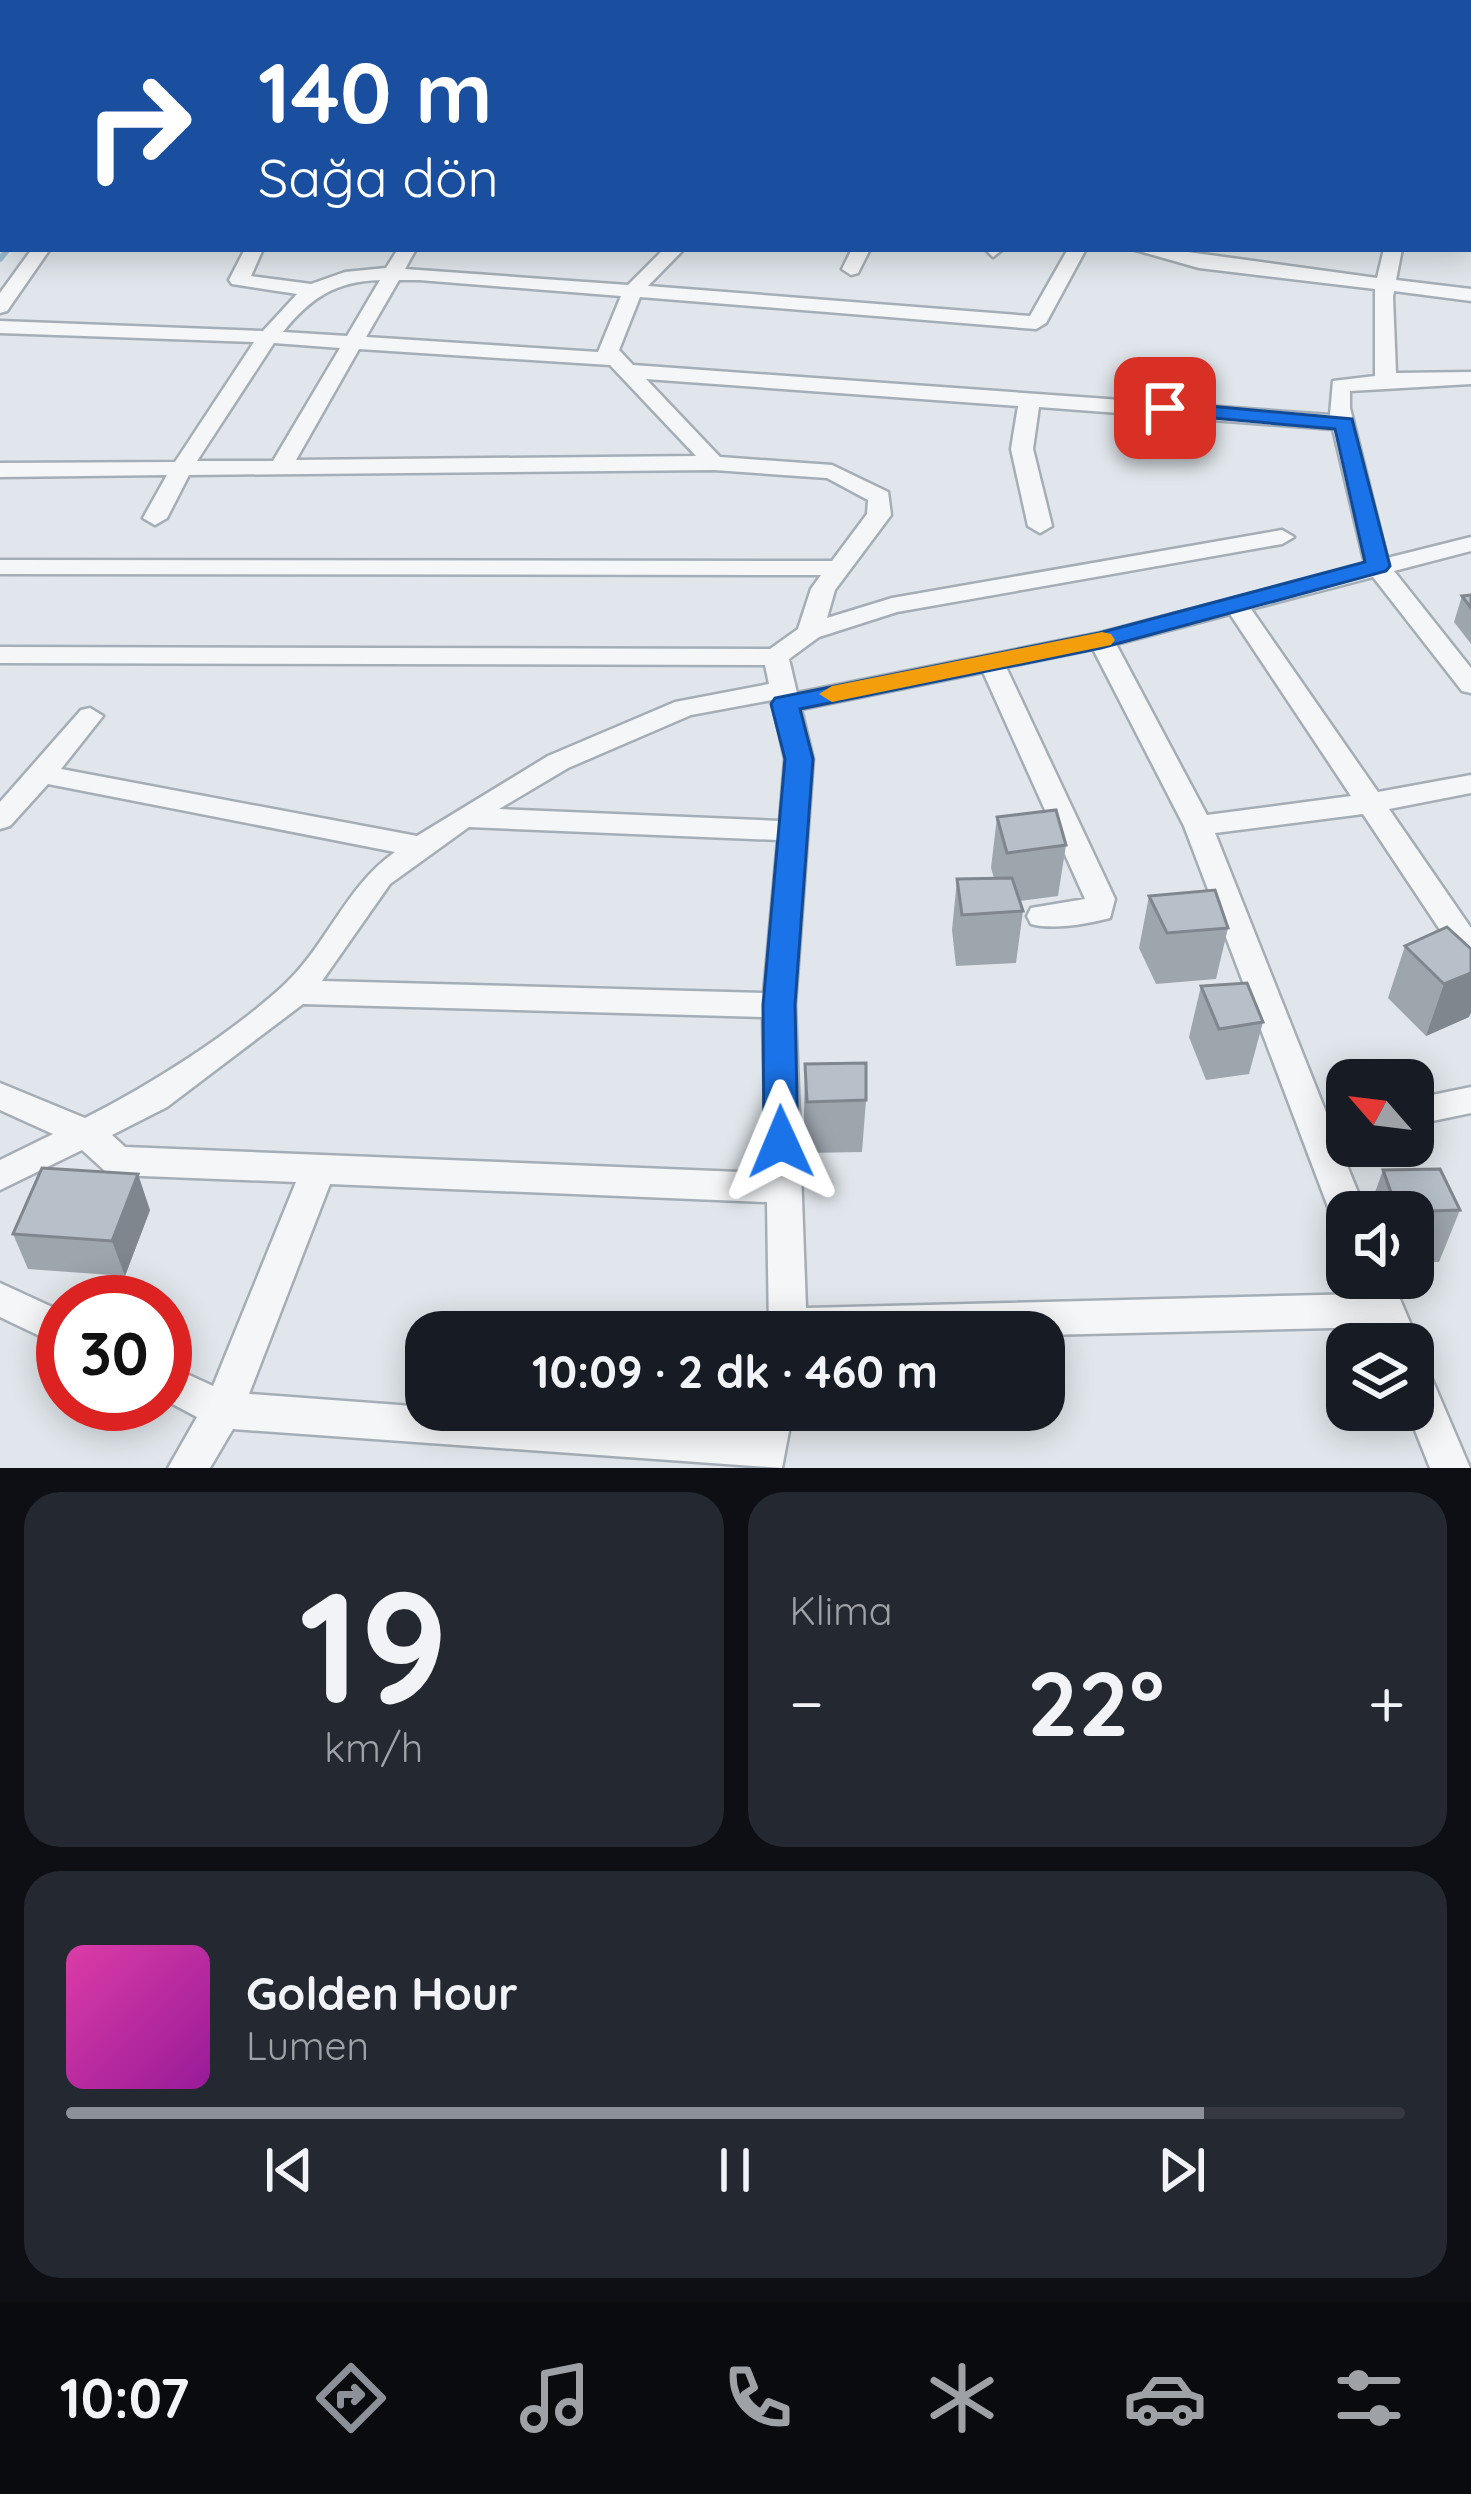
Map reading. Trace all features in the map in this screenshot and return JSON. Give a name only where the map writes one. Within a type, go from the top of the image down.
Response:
[{"type":"street","points":[[0,308],[39,252]]},
{"type":"street","points":[[253,252],[239,280],[314,290]]},
{"type":"street","points":[[279,470],[405,252]]},
{"type":"street","points":[[672,252],[633,290],[608,351],[714,463]]},
{"type":"street","points":[[851,269],[860,252]]},
{"type":"street","points":[[155,518],[178,472],[269,337],[326,282],[388,277],[633,290],[1036,323],[1075,252]]},
{"type":"street","points":[[1174,252],[1471,295]]},
{"type":"street","points":[[1387,380],[1383,297],[1393,252]]},
{"type":"street","points":[[0,327],[352,342],[1345,423]]},
{"type":"street","points":[[1470,379],[1340,385],[1378,566],[1471,685]]},
{"type":"street","points":[[1030,398],[1022,449],[1040,526]]},
{"type":"street","points":[[0,470],[178,472],[714,463],[832,472],[880,497],[879,515],[823,589],[810,632]]},
{"type":"street","points":[[0,656],[776,657],[810,632],[892,605],[1282,537]]},
{"type":"street","points":[[0,1176],[155,1098],[297,992],[380,878],[463,817],[558,762],[685,708],[783,697],[1101,640],[1471,544]]},
{"type":"street","points":[[0,567],[838,568]]},
{"type":"street","points":[[1237,606],[1471,952]]},
{"type":"street","points":[[1101,640],[1198,826],[1326,1114]]},
{"type":"street","points":[[776,657],[799,759],[779,1005],[787,1311]]},
{"type":"street","points":[[991,662],[1100,899],[1099,910],[1042,916]]},
{"type":"street","points":[[0,819],[90,716]]},
{"type":"street","points":[[42,774],[422,847]]},
{"type":"street","points":[[1198,826],[1471,784]]},
{"type":"street","points":[[463,817],[793,831]]},
{"type":"street","points":[[297,992],[779,1005]]},
{"type":"street","points":[[0,1096],[86,1133],[116,1161],[782,1188]]},
{"type":"street","points":[[1434,1108],[1471,1100]]},
{"type":"street","points":[[188,1468],[223,1410],[319,1169]]},
{"type":"street","points":[[0,1298],[36,1316]]},
{"type":"street","points":[[1065,1320],[1386,1310]]},
{"type":"street","points":[[192,1394],[223,1410],[765,1459]]},
{"type":"street","points":[[1434,1429],[1450,1468]]},
{"type":"building","points":[[1056,810],[1066,845],[1007,853],[997,817]]},
{"type":"building","points":[[1012,878],[1023,911],[962,915],[957,879]]},
{"type":"building","points":[[1215,890],[1228,928],[1167,933],[1149,896]]},
{"type":"building","points":[[1447,927],[1471,949],[1471,973],[1444,984],[1405,946]]},
{"type":"building","points":[[1247,983],[1263,1022],[1219,1029],[1201,986]]},
{"type":"building","points":[[866,1063],[866,1100],[807,1102],[805,1064]]},
{"type":"building","points":[[42,1168],[138,1174],[112,1241],[13,1234]]},
{"type":"building","points":[[1440,1169],[1460,1210],[1434,1211],[1434,1191],[1390,1191],[1383,1170]]},
{"type":"waterway","points":[[0,259],[6,252]]},
{"type":"slow traffic","points":[[832,694],[1102,640]]},
{"type":"route","points":[[781,1142],[779,1005],[799,759],[785,704],[1101,640],[1378,566],[1345,423],[1165,408]]}]
